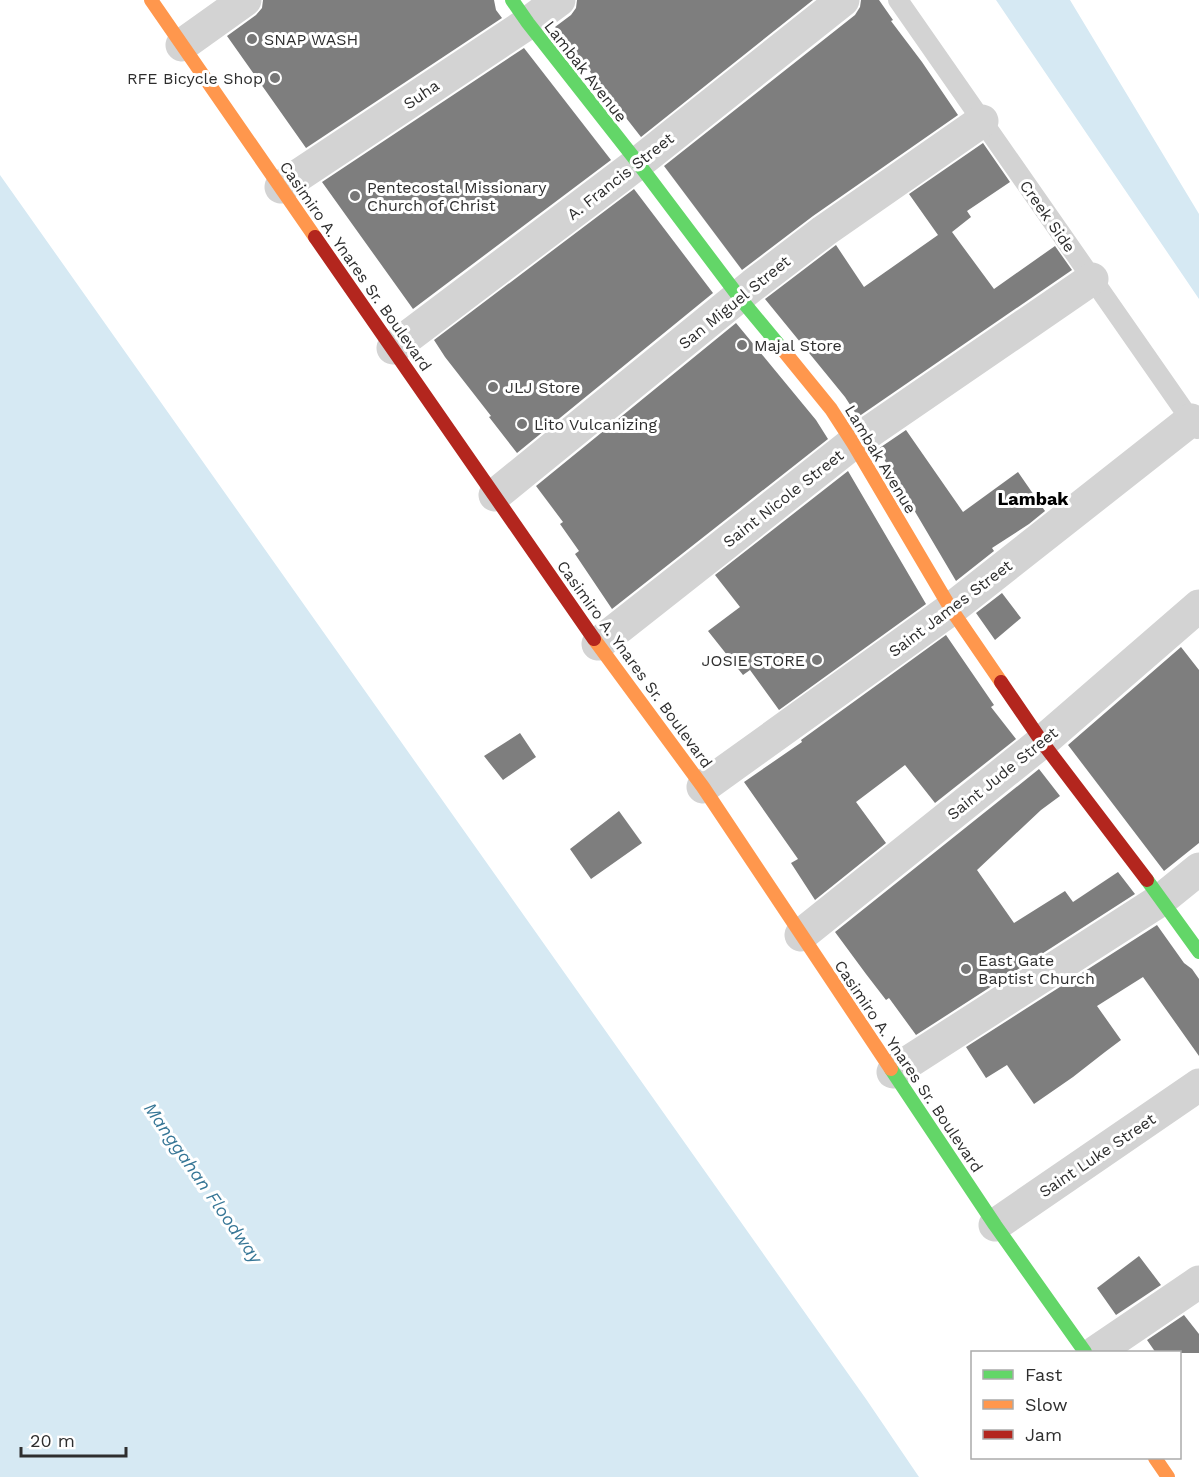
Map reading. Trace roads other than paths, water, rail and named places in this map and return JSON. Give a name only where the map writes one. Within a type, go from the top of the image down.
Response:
[{"type":"main road","name":"Casimiro A. Ynares Sr. Boulevard","points":[[151,0],[598,644],[703,788],[995,1225],[1084,1351]]},
{"type":"main road","name":"Lambak Avenue","points":[[520,12],[739,297],[831,409],[951,609],[1042,742],[1162,899],[1199,952]]},
{"type":"main road","points":[[1156,1459],[1168,1477]]},
{"type":"street","points":[[182,45],[246,0]]},
{"type":"street","name":"Suha","points":[[281,187],[520,12],[559,0]]},
{"type":"street","name":"A. Francis Street","points":[[393,348],[638,163],[843,0]]},
{"type":"street","name":"San Miguel Street","points":[[495,495],[824,231],[982,121]]},
{"type":"street","name":"Saint Nicole Street","points":[[598,644],[853,443],[1092,279]]},
{"type":"street","name":"Saint James Street","points":[[703,788],[951,609],[1195,425]]},
{"type":"street","name":"Saint Jude Street","points":[[801,935],[1042,742],[1199,606]]},
{"type":"street","points":[[893,1072],[1162,899],[1199,869]]},
{"type":"street","name":"Saint Luke Street","points":[[995,1225],[1199,1085]]},
{"type":"street","points":[[1099,1351],[1199,1282]]},
{"type":"lane","name":"Creek Side","points":[[898,0],[1195,425]]},
{"type":"water","points":[[996,0],[1070,0],[1199,214],[1199,299]]},
{"type":"water","name":"Manggahan Floodway","points":[[0,175],[866,1399],[919,1477],[0,1477]]},
{"type":"place","name":"SNAP WASH","points":[[252,39]]},
{"type":"place","name":"RFE Bicycle Shop","points":[[275,78]]},
{"type":"place","name":"Pentecostal Missionary Church of Christ","points":[[355,196]]},
{"type":"place","name":"Majal Store","points":[[742,345]]},
{"type":"place","name":"JLJ Store","points":[[493,387]]},
{"type":"place","name":"Lito Vulcanizing","points":[[522,424]]},
{"type":"place","name":"JOSIE STORE","points":[[817,660]]},
{"type":"place","name":"East Gate Baptist Church","points":[[966,969]]},
{"type":"district","name":"Lambak","points":[[1033,499]]}]
